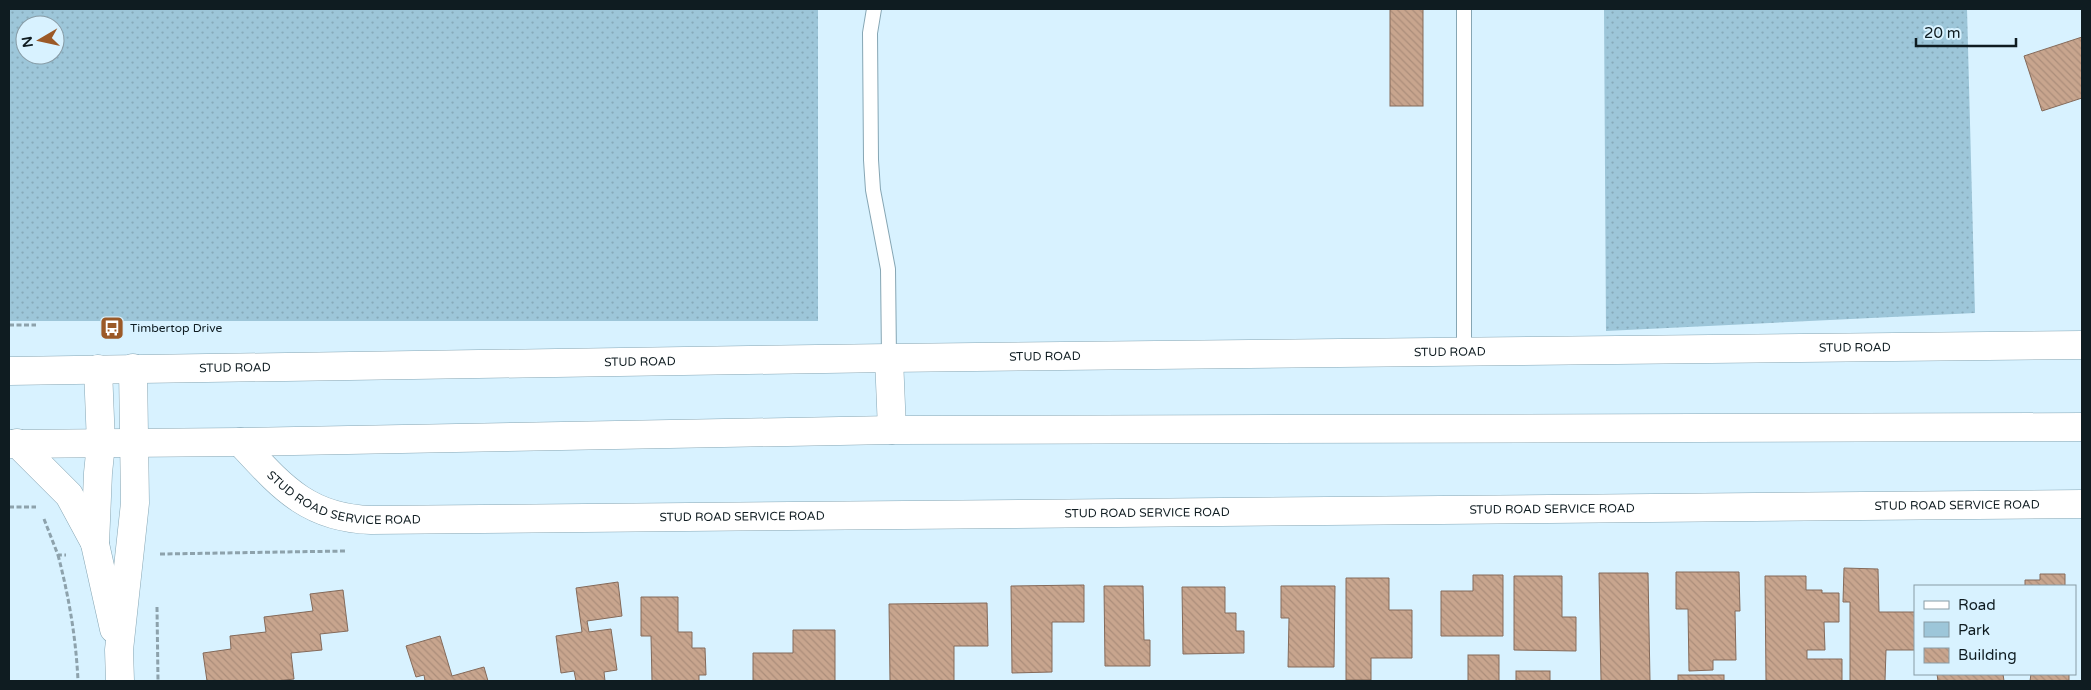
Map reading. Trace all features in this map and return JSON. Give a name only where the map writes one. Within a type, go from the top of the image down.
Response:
[{"type":"main road","name":"STUD ROAD","points":[[9,371],[889,358],[2082,345]]},
{"type":"main road","points":[[889,358],[892,430]]},
{"type":"main road","points":[[120,681],[119,650],[135,503],[133,368]]},
{"type":"main road","points":[[98,369],[101,444],[95,544],[119,650]]},
{"type":"main road","points":[[13,444],[240,442],[892,430],[2082,428]]},
{"type":"main road","name":"STUD ROAD SERVICE ROAD","points":[[240,442],[279,483],[303,503],[351,520],[2082,504]]},
{"type":"main road","points":[[13,444],[69,496],[95,544]]},
{"type":"lane","points":[[874,9],[870,33],[871,160],[873,190],[888,269],[889,358]]},
{"type":"lane","points":[[1464,9],[1464,351]]},
{"type":"path","points":[[9,325],[36,325]]},
{"type":"path","points":[[9,508],[40,507]]},
{"type":"path","points":[[43,515],[58,555],[68,593],[78,681]]},
{"type":"path","points":[[58,555],[68,555]]},
{"type":"path","points":[[157,599],[158,681]]},
{"type":"green space","points":[[9,9],[818,9],[818,321],[9,321]]},
{"type":"green space","points":[[1604,9],[1967,9],[1975,313],[1606,331]]},
{"type":"building","points":[[1390,9],[1423,9],[1423,106],[1390,106]]},
{"type":"building","points":[[2082,37],[2082,98],[2042,111],[2024,56]]},
{"type":"building","points":[[1844,568],[1878,569],[1879,612],[1914,612],[1914,650],[1886,650],[1885,681],[1850,681],[1850,602],[1843,602]]},
{"type":"building","points":[[1676,572],[1739,572],[1740,611],[1735,611],[1736,660],[1713,660],[1713,670],[1689,671],[1688,609],[1676,609]]},
{"type":"building","points":[[1599,573],[1648,573],[1650,681],[1601,681]]},
{"type":"building","points":[[2040,574],[2065,574],[2065,585],[2025,585],[2025,580],[2040,580]]},
{"type":"building","points":[[1473,575],[1503,575],[1503,636],[1441,636],[1441,591],[1473,591]]},
{"type":"building","points":[[1514,576],[1562,576],[1562,617],[1576,617],[1576,651],[1514,650]]},
{"type":"building","points":[[1765,576],[1806,576],[1806,590],[1822,590],[1822,593],[1839,593],[1839,622],[1824,622],[1825,650],[1807,650],[1807,659],[1842,659],[1842,681],[1766,681]]},
{"type":"building","points":[[1346,578],[1389,578],[1389,610],[1412,610],[1412,658],[1371,658],[1371,680],[1346,680]]},
{"type":"building","points":[[618,582],[622,616],[587,621],[589,632],[611,629],[617,670],[604,672],[605,681],[576,681],[574,671],[561,673],[556,636],[582,632],[576,588]]},
{"type":"building","points":[[1084,585],[1084,622],[1052,622],[1052,672],[1012,673],[1011,586]]},
{"type":"building","points":[[1104,586],[1143,586],[1144,640],[1150,640],[1150,666],[1105,666]]},
{"type":"building","points":[[1281,586],[1335,586],[1334,667],[1288,667],[1289,618],[1281,618]]},
{"type":"building","points":[[1182,587],[1225,587],[1225,613],[1236,613],[1236,631],[1244,631],[1244,653],[1183,654]]},
{"type":"building","points":[[343,590],[348,631],[320,634],[322,650],[291,653],[294,679],[276,681],[207,681],[203,653],[231,649],[230,636],[266,632],[264,617],[313,611],[310,594]]},
{"type":"building","points":[[641,597],[678,597],[678,632],[692,632],[692,648],[705,648],[706,675],[699,675],[699,681],[652,681],[651,636],[641,636]]},
{"type":"building","points":[[987,603],[988,646],[954,646],[954,681],[890,681],[889,604]]},
{"type":"building","points":[[793,630],[835,630],[835,681],[753,681],[753,653],[793,653]]},
{"type":"building","points":[[440,636],[452,676],[484,667],[488,681],[425,681],[424,675],[416,677],[406,646]]},
{"type":"building","points":[[1468,655],[1499,655],[1499,681],[1468,681]]},
{"type":"building","points":[[1516,671],[1550,671],[1550,681],[1516,681]]},
{"type":"building","points":[[1678,675],[1724,675],[1724,681],[1678,681]]},
{"type":"building","points":[[1937,675],[2003,675],[2004,681],[1938,681]]},
{"type":"building","points":[[2031,675],[2069,675],[2069,681],[2030,681]]},
{"type":"place","name":"Timbertop Drive","points":[[112,328]]}]
